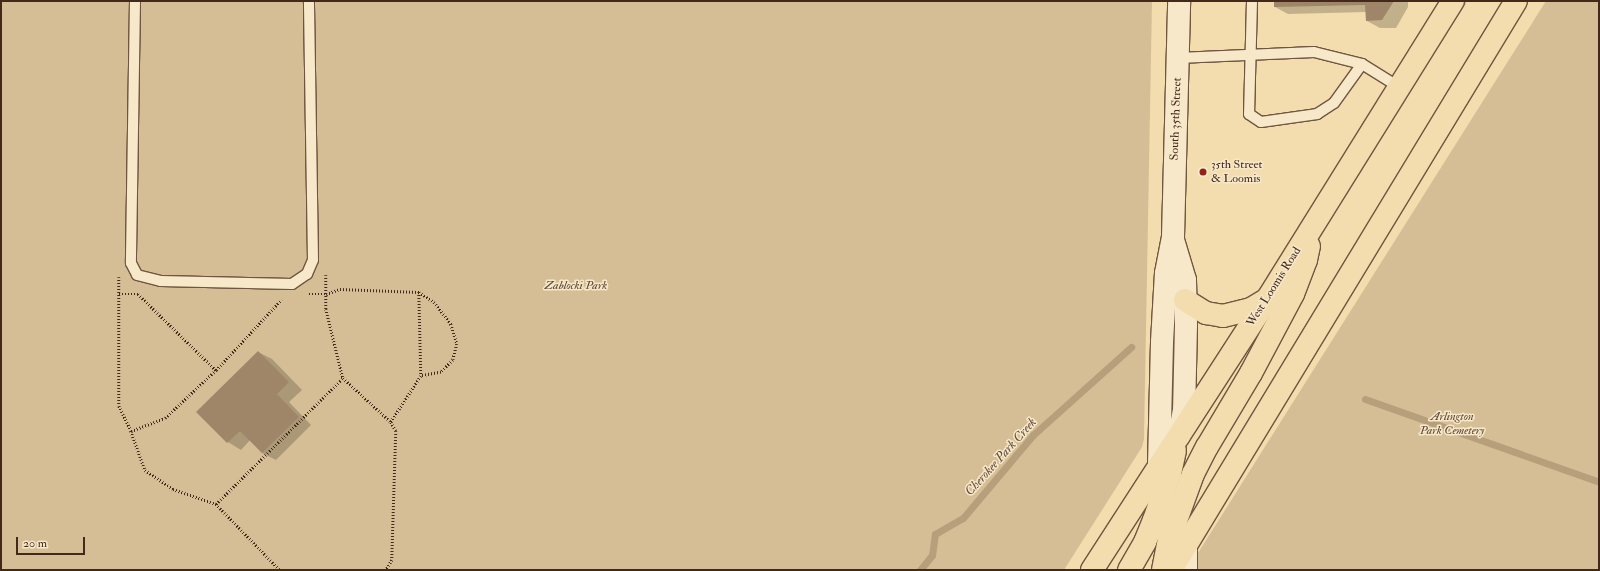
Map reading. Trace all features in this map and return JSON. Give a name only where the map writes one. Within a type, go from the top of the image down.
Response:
[{"type":"main road","name":"South 35th Street","points":[[1159,465],[1162,342],[1166,274],[1173,236],[1179,1]]},
{"type":"main road","name":"West Loomis Road","points":[[1092,570],[1268,298],[1453,1]]},
{"type":"main road","points":[[1172,570],[1516,1]]},
{"type":"main road","points":[[1163,570],[1169,540],[1193,474],[1206,447],[1251,373],[1293,294],[1306,260],[1315,221]]},
{"type":"main road","name":"South 35th Street","points":[[1173,236],[1185,280],[1184,397],[1178,436]]},
{"type":"main road","points":[[1185,300],[1206,313],[1223,316],[1251,309],[1268,298]]},
{"type":"main road","points":[[1129,570],[1145,542],[1154,520],[1170,474],[1178,436]]},
{"type":"main road","points":[[1186,546],[1186,570]]},
{"type":"lane","points":[[135,1],[131,263],[137,275],[161,281],[292,284],[307,274],[313,260],[309,1]]},
{"type":"lane","points":[[1252,1],[1249,114],[1260,122],[1317,114],[1334,103],[1362,64]]},
{"type":"lane","points":[[1178,58],[1314,52],[1362,64],[1399,87]]},
{"type":"path","points":[[119,270],[119,406],[131,431],[144,470],[172,489],[216,504],[280,570]]},
{"type":"path","points":[[326,270],[326,309],[343,378],[391,422],[396,431],[392,560],[386,570]]},
{"type":"path","points":[[302,294],[326,294],[340,289],[419,292],[434,302],[450,324],[457,344],[453,360],[441,372],[421,376]]},
{"type":"path","points":[[391,422],[421,376],[419,292]]},
{"type":"path","points":[[119,294],[146,294]]},
{"type":"path","points":[[138,294],[216,370]]},
{"type":"path","points":[[131,431],[165,418],[216,370],[286,294]]},
{"type":"path","points":[[216,504],[343,378]]},
{"type":"green space","name":"Zablocki Park","points":[[1,1],[1152,1],[1144,439],[1142,447],[1064,570],[1,570]]},
{"type":"green space","name":"Arlington Park Cemetery","points":[[1546,1],[1599,1],[1599,570],[1195,570],[1198,553]]},
{"type":"building","points":[[1274,1],[1394,1],[1382,20],[1366,21],[1365,5],[1274,7]]},
{"type":"building","points":[[258,351],[289,382],[277,394],[299,417],[262,453],[240,431],[227,443],[196,412]]},
{"type":"waterway","name":"Cherokee Park Creek","points":[[920,570],[932,555],[935,534],[963,518],[1033,435],[1131,347]]},
{"type":"waterway","name":"Cherokee Park Creek","points":[[1365,399],[1599,482]]},
{"type":"place","name":"35th Street & Loomis","points":[[1203,172]]}]
